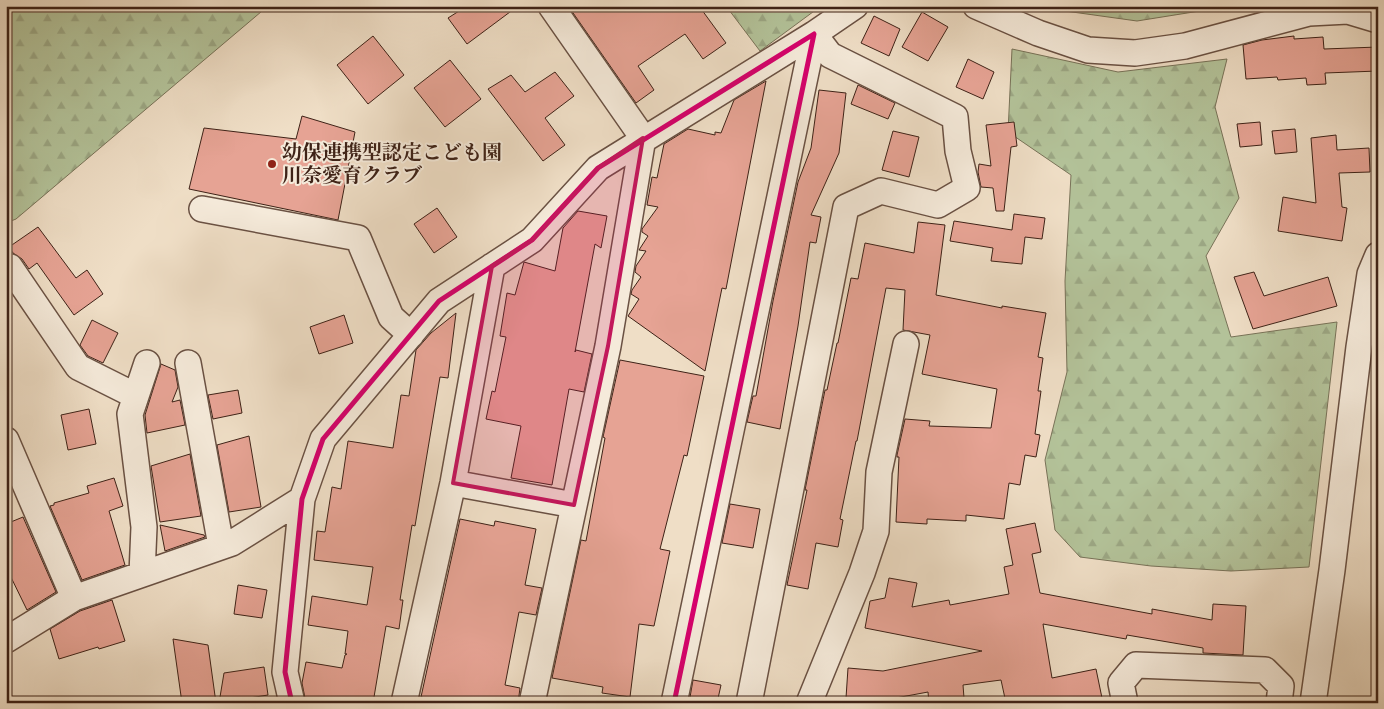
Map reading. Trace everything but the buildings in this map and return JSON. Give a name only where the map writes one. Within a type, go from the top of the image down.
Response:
[{"type":"street","points":[[532,703],[608,346],[643,138],[551,6]]},
{"type":"street","points":[[292,703],[285,672],[302,499],[324,439],[440,301],[532,240],[598,168],[643,138],[814,34],[855,6]]},
{"type":"street","points":[[976,6],[1038,33],[1088,50],[1135,53],[1185,46],[1309,13],[1348,11],[1378,20]]},
{"type":"street","points":[[674,703],[814,34]]},
{"type":"street","points":[[748,703],[846,207],[881,191],[938,205],[967,188],[958,151],[955,117],[830,55],[814,34]]},
{"type":"street","points":[[202,209],[358,238],[391,318],[410,336]]},
{"type":"street","points":[[1313,703],[1333,560],[1359,347],[1370,274],[1378,255]]},
{"type":"street","points":[[6,266],[10,267],[78,367],[136,396]]},
{"type":"street","points":[[404,703],[453,483],[492,266]]},
{"type":"street","points":[[809,703],[862,573],[876,531],[879,472],[906,344]]},
{"type":"street","points":[[142,574],[144,526],[130,414],[147,363]]},
{"type":"street","points":[[188,364],[221,546]]},
{"type":"street","points":[[8,448],[74,598]]},
{"type":"street","points":[[453,483],[574,505]]},
{"type":"street","points":[[6,640],[74,598],[232,543],[302,499]]},
{"type":"street","points":[[1124,703],[1121,683],[1136,665],[1265,670],[1281,686],[1279,703]]},
{"type":"highlighted area","points":[[643,138],[608,346],[574,505],[453,483],[492,266],[532,240],[598,168]]},
{"type":"green space","points":[[6,6],[268,6],[16,219],[6,223]]},
{"type":"green space","points":[[726,6],[821,6],[760,51]]},
{"type":"green space","points":[[1046,6],[1231,6],[1137,21],[1058,10]]},
{"type":"green space","points":[[1012,49],[1118,72],[1227,59],[1215,107],[1239,198],[1206,256],[1231,337],[1337,322],[1309,567],[1231,571],[1151,566],[1080,557],[1055,530],[1045,460],[1067,372],[1065,281],[1071,175],[1008,132]]},
{"type":"cycle path","points":[[292,703],[285,672],[302,499],[323,439],[439,301],[532,240],[598,168],[814,34],[674,703]]},
{"type":"place","name":"幼保連携型認定こども園 川奈愛育クラブ","points":[[272,164]]}]
